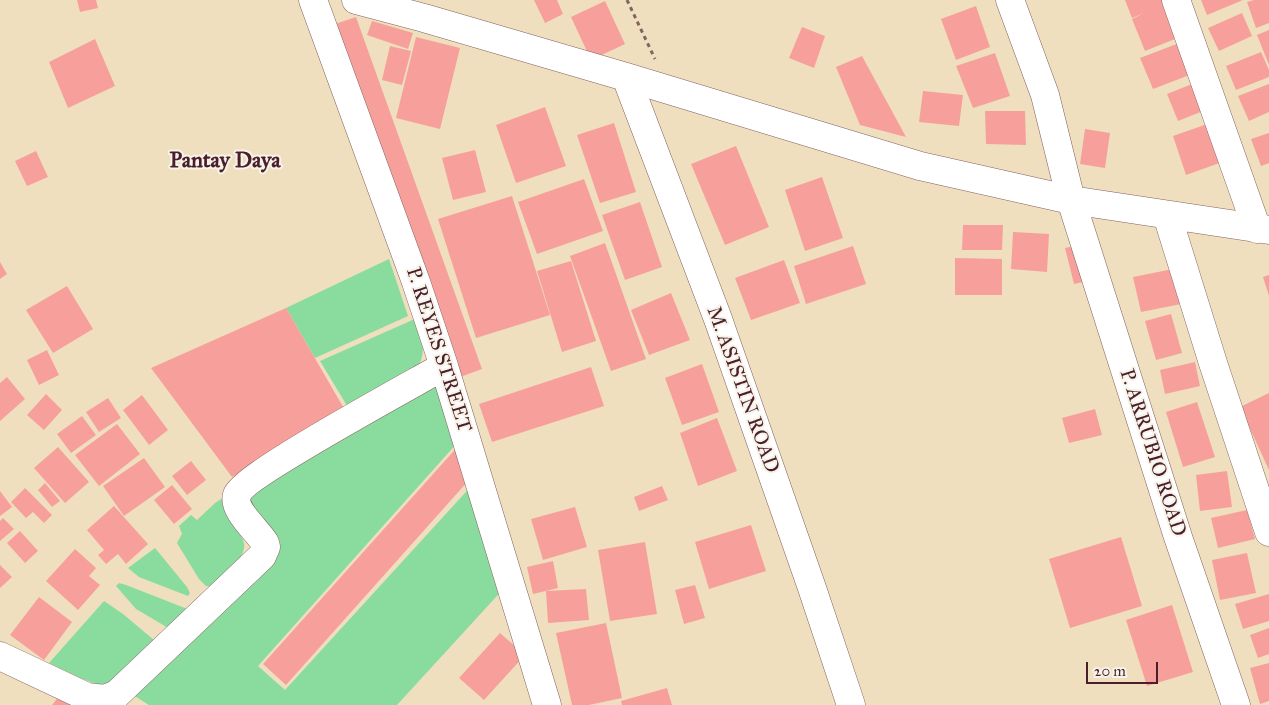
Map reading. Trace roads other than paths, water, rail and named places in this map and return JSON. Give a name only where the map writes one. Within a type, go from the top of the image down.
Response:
[{"type":"street","name":"P. REYES STREET","points":[[314,0],[416,282],[444,366],[547,705]]},
{"type":"street","points":[[356,0],[626,77],[920,166],[1071,200],[1263,229],[1176,0]]},
{"type":"street","name":"P. ARRUBIO ROAD","points":[[1010,0],[1045,95],[1071,200],[1178,537],[1236,705]]},
{"type":"street","name":"M. ASISTIN ROAD","points":[[626,77],[724,338],[851,705]]},
{"type":"street","points":[[1167,215],[1213,364],[1269,532]]},
{"type":"street","points":[[0,656],[87,697],[123,701],[144,669],[262,556],[266,547],[265,543],[239,511],[236,502],[237,494],[244,486],[280,460],[444,366]]},
{"type":"district","name":"Pantay Daya","points":[[225,162]]}]
